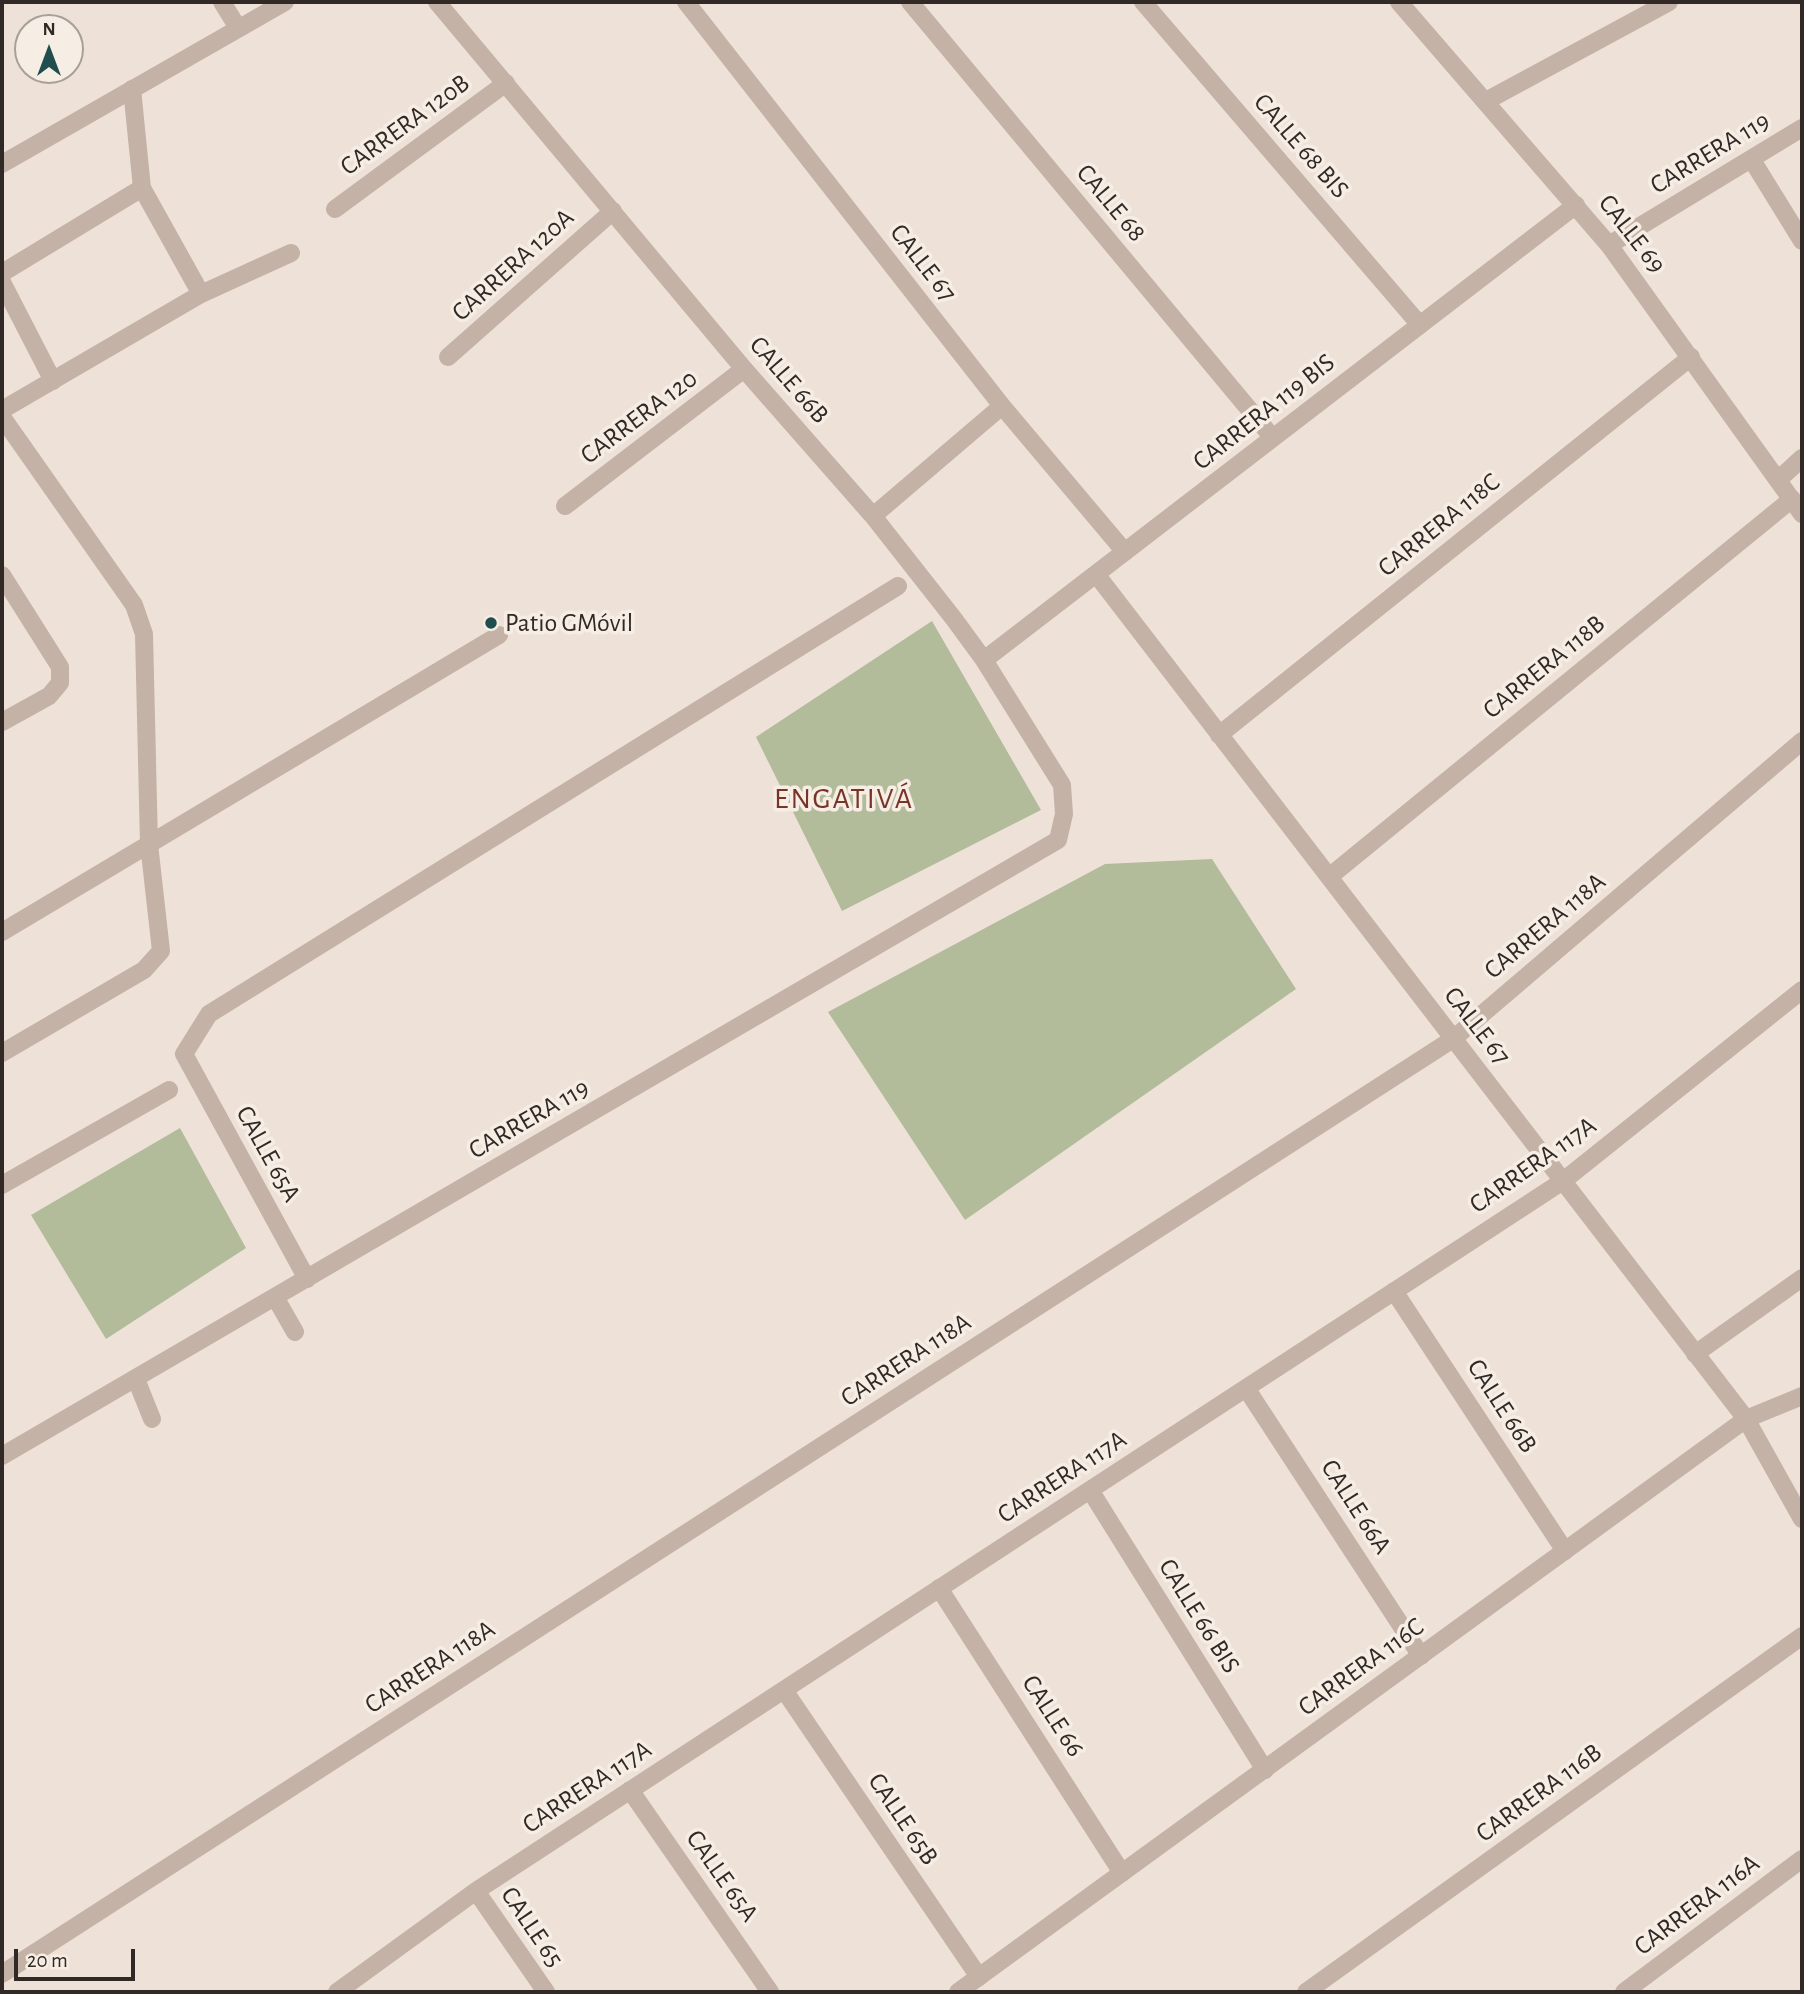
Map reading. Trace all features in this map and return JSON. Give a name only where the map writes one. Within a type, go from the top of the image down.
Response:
[{"type":"street","points":[[222,2],[238,28]]},
{"type":"street","points":[[2,164],[285,2]]},
{"type":"street","name":"CALLE 66B","points":[[438,2],[744,369],[873,516],[984,660],[1062,785],[1064,814]]},
{"type":"street","name":"CALLE 67","points":[[686,2],[1002,405],[1125,552]]},
{"type":"street","name":"CALLE 68","points":[[910,2],[1273,438]]},
{"type":"street","name":"CALLE 68 BIS","points":[[1143,2],[1420,325]]},
{"type":"street","name":"CALLE 69","points":[[1399,2],[1609,245],[1802,514]]},
{"type":"street","points":[[1486,101],[1669,2]]},
{"type":"street","name":"CARRERA 120B","points":[[335,209],[506,83]]},
{"type":"street","points":[[132,89],[142,188],[201,294]]},
{"type":"street","name":"CARRERA 119","points":[[1609,245],[1802,128]]},
{"type":"street","points":[[1752,160],[1802,240]]},
{"type":"street","points":[[2,273],[142,188]]},
{"type":"street","name":"CARRERA 119 BIS","points":[[984,660],[1576,205]]},
{"type":"street","name":"CARRERA 120A","points":[[448,357],[612,211]]},
{"type":"street","points":[[2,410],[201,294],[290,253]]},
{"type":"street","points":[[2,282],[53,382]]},
{"type":"street","name":"CARRERA 118C","points":[[1220,734],[1691,357]]},
{"type":"street","name":"CARRERA 120","points":[[565,506],[744,369]]},
{"type":"street","points":[[873,516],[1002,405]]},
{"type":"street","points":[[2,417],[134,605],[144,634],[149,844],[161,951],[144,970],[2,1053]]},
{"type":"street","points":[[1778,480],[1802,458]]},
{"type":"street","name":"CARRERA 118B","points":[[1329,877],[1791,499]]},
{"type":"street","name":"CALLE 67","points":[[1097,574],[1746,1419],[1802,1520]]},
{"type":"street","points":[[2,575],[60,667],[60,683],[49,696],[2,722]]},
{"type":"street","name":"CALLE 65A","points":[[307,1279],[184,1054],[209,1014],[898,586]]},
{"type":"street","points":[[2,932],[499,635]]},
{"type":"street","name":"CARRERA 118A","points":[[2,1975],[1453,1039],[1802,741]]},
{"type":"street","name":"CARRERA 119","points":[[2,1456],[1058,840],[1064,814]]},
{"type":"street","name":"CARRERA 117A","points":[[337,1992],[476,1891],[1563,1181],[1802,990]]},
{"type":"street","points":[[2,1185],[169,1090]]},
{"type":"street","points":[[1695,1354],[1802,1278]]},
{"type":"street","name":"CALLE 66B","points":[[1394,1291],[1565,1550]]},
{"type":"street","points":[[275,1297],[295,1332]]},
{"type":"street","points":[[136,1379],[152,1419]]},
{"type":"street","name":"CALLE 66A","points":[[1246,1388],[1421,1656]]},
{"type":"street","name":"CARRERA 116C","points":[[958,1992],[1746,1419],[1802,1396]]},
{"type":"street","name":"CALLE 66 BIS","points":[[1090,1490],[1265,1770]]},
{"type":"street","name":"CALLE 66","points":[[939,1588],[1122,1873]]},
{"type":"street","name":"CARRERA 116B","points":[[1306,1992],[1802,1636]]},
{"type":"street","name":"CALLE 65B","points":[[784,1690],[979,1977]]},
{"type":"street","name":"CALLE 65A","points":[[630,1790],[770,1992]]},
{"type":"street","name":"CARRERA 116A","points":[[1624,1992],[1802,1859]]},
{"type":"street","name":"CALLE 65","points":[[476,1891],[546,1992]]},
{"type":"green space","points":[[932,621],[1041,810],[842,911],[756,737]]},
{"type":"green space","points":[[1212,859],[1296,989],[965,1220],[828,1012],[1105,864]]},
{"type":"green space","points":[[180,1128],[246,1248],[106,1339],[31,1215]]},
{"type":"place","name":"Patio GMóvil","points":[[491,623]]},
{"type":"district","name":"ENGATIVÁ","points":[[844,799]]}]
